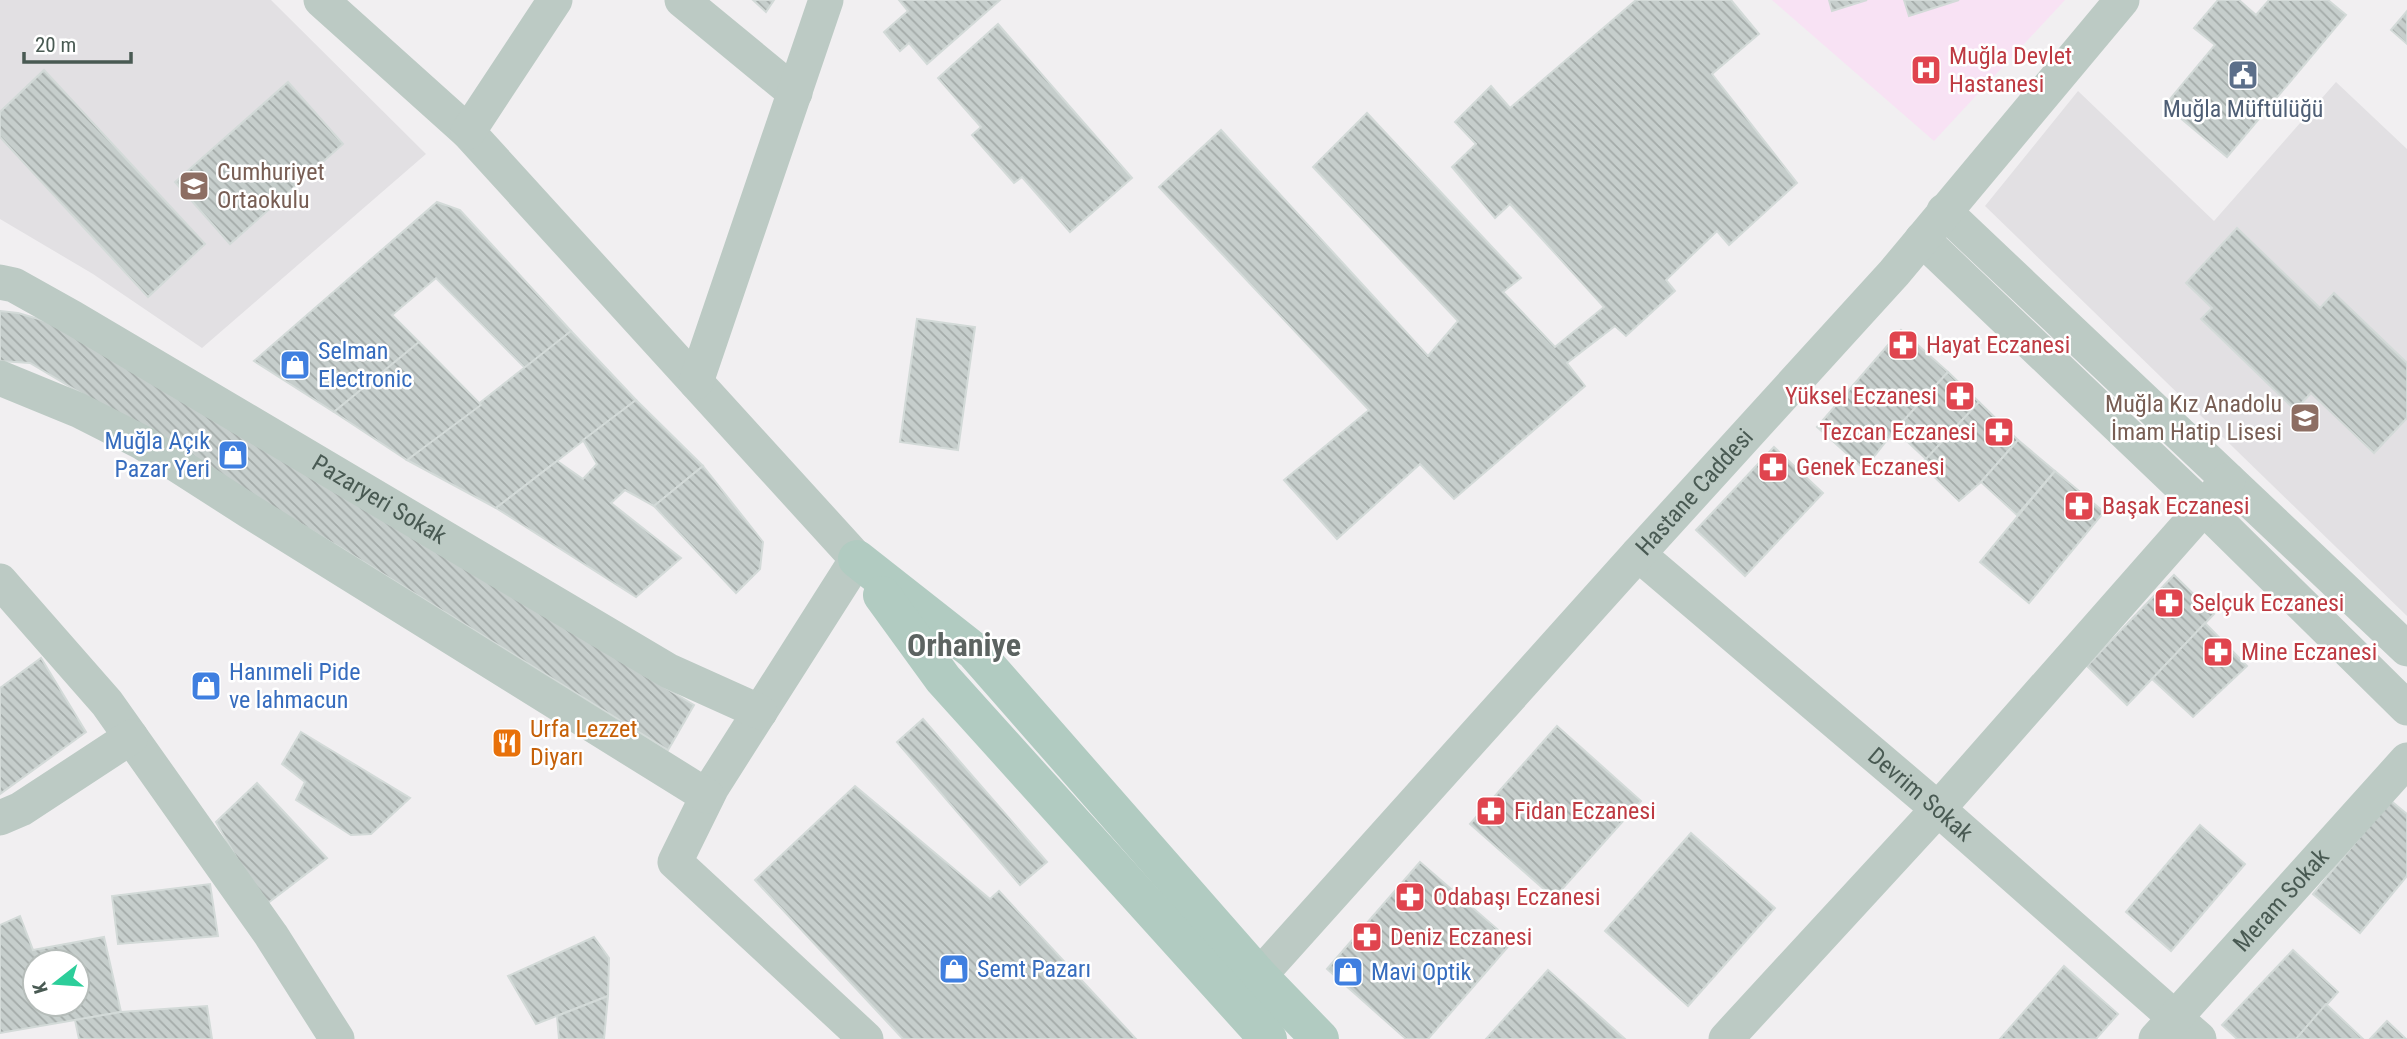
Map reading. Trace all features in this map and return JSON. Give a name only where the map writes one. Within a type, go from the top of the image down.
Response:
[{"type":"main road","points":[[857,559],[974,651],[1259,976],[1320,1039]]},
{"type":"main road","points":[[857,559],[943,679],[1268,1039]]},
{"type":"street","points":[[321,0],[468,132],[857,559],[708,796],[675,862],[866,1039]]},
{"type":"street","points":[[468,132],[555,0]]},
{"type":"street","points":[[682,0],[795,93]]},
{"type":"street","points":[[696,382],[826,0]]},
{"type":"street","name":"Hastane Caddesi","points":[[1259,976],[1894,274],[2122,0]]},
{"type":"street","points":[[1944,211],[2407,649]]},
{"type":"street","points":[[1922,239],[2204,508],[2407,708]]},
{"type":"street","name":"Pazaryeri Sokak","points":[[0,282],[14,285],[73,318],[669,671],[760,712]]},
{"type":"street","points":[[0,378],[78,410],[143,443],[708,796]]},
{"type":"street","points":[[1726,1039],[1938,809],[2228,480]]},
{"type":"street","name":"Devrim Sokak","points":[[1638,554],[1938,809],[2177,1032]]},
{"type":"street","points":[[0,581],[107,703],[271,935],[337,1039]]},
{"type":"street","points":[[0,818],[21,809],[131,737]]},
{"type":"street","name":"Meram Sokak","points":[[2177,1032],[2407,760]]},
{"type":"shaded area","name":"Cumhuriyet Ortaokulu","points":[[0,0],[271,0],[426,154],[202,348],[93,274],[0,219]]},
{"type":"shaded area","name":"Muğla Devlet Hastanesi","points":[[1772,0],[2065,0],[1934,141]]},
{"type":"shaded area","name":"Muğla Kız Anadolu İmam Hatip Lisesi","points":[[2336,82],[2407,149],[2407,616],[1985,206],[2078,91],[2214,221]]},
{"type":"building","points":[[753,0],[774,0],[766,12]]},
{"type":"building","points":[[899,0],[1000,0],[927,64],[909,43],[900,51],[884,32],[908,11]]},
{"type":"building","points":[[1636,0],[1731,0],[1759,34],[1712,74],[1797,183],[1729,245],[1717,231],[1666,280],[1675,291],[1626,336],[1615,326],[1567,363],[1585,386],[1454,499],[1420,464],[1337,539],[1284,480],[1369,410],[1159,187],[1221,130],[1428,356],[1458,321],[1313,167],[1367,113],[1521,278],[1503,292],[1555,347],[1604,307],[1510,204],[1495,218],[1452,167],[1476,144],[1455,122],[1491,86],[1510,108]]},
{"type":"building","points":[[1829,0],[1867,0],[1832,11]]},
{"type":"building","points":[[1904,0],[1959,0],[1909,16]]},
{"type":"building","name":"Muğla Müftülüğü","points":[[2218,0],[2239,0],[2256,15],[2269,0],[2328,0],[2346,15],[2227,157],[2165,105],[2215,45],[2194,28]]},
{"type":"building","points":[[2407,11],[2407,44],[2391,30]]},
{"type":"building","points":[[998,24],[1132,178],[1070,232],[1022,177],[1014,183],[972,135],[981,127],[938,78]]},
{"type":"building","points":[[44,70],[205,244],[148,297],[0,137],[0,112]]},
{"type":"building","points":[[288,82],[343,144],[230,244],[175,182]]},
{"type":"building","points":[[437,202],[460,210],[571,331],[526,369],[436,278],[392,315],[419,342],[334,412],[254,361]]},
{"type":"building","points":[[2237,228],[2320,308],[2334,293],[2407,363],[2407,418],[2374,453],[2311,393],[2295,410],[2201,319],[2212,308],[2186,283]]},
{"type":"building","name":"Muğla Açık Pazar Yeri","points":[[0,311],[18,313],[69,328],[694,705],[668,750],[341,548],[30,363],[0,361]]},
{"type":"building","points":[[917,319],[975,327],[958,450],[900,442]]},
{"type":"building","points":[[1901,330],[1948,372],[1864,469],[1817,427]]},
{"type":"building","points":[[571,331],[636,400],[496,508],[407,460]]},
{"type":"building","points":[[419,342],[481,405],[407,460],[334,412]]},
{"type":"building","points":[[1948,372],[1979,402],[1926,459],[1895,430]]},
{"type":"building","points":[[636,400],[703,466],[654,506],[625,490],[611,503],[681,558],[636,597],[496,508],[557,461],[583,479],[597,464],[583,440]]},
{"type":"building","points":[[1979,402],[2018,440],[1981,482],[1959,501],[1920,463]]},
{"type":"building","points":[[2018,440],[2055,471],[2017,515],[1981,482]]},
{"type":"building","points":[[1774,447],[1823,493],[1745,576],[1696,530]]},
{"type":"building","points":[[703,466],[763,542],[760,569],[736,593],[654,506]]},
{"type":"building","points":[[2055,471],[2104,512],[2029,603],[1980,562]]},
{"type":"building","points":[[2174,575],[2214,614],[2127,705],[2087,666]]},
{"type":"building","points":[[2205,623],[2247,666],[2193,717],[2152,679]]},
{"type":"building","points":[[41,658],[86,732],[0,794],[0,688]]},
{"type":"building","points":[[923,719],[1047,862],[1020,885],[897,742]]},
{"type":"building","points":[[1557,726],[1641,801],[1554,898],[1470,824]]},
{"type":"building","points":[[301,732],[410,798],[371,834],[351,835],[296,800],[305,782],[282,764]]},
{"type":"building","points":[[257,783],[327,858],[264,906],[216,822]]},
{"type":"building","name":"Semt Pazarı","points":[[855,786],[990,899],[999,891],[1136,1039],[903,1039],[755,880]]},
{"type":"building","points":[[2390,800],[2407,814],[2407,876],[2360,933],[2313,894]]},
{"type":"building","points":[[2200,825],[2245,864],[2171,951],[2126,912]]},
{"type":"building","points":[[1691,833],[1775,908],[1688,1006],[1605,931]]},
{"type":"building","points":[[1420,862],[1512,942],[1428,1039],[1406,1039],[1327,969]]},
{"type":"building","points":[[210,884],[218,936],[118,944],[112,896]]},
{"type":"building","points":[[20,916],[32,948],[21,948],[21,1018],[86,1018],[0,1033],[0,925]]},
{"type":"building","points":[[104,937],[121,1012],[91,1017],[91,948],[44,948]]},
{"type":"building","points":[[594,937],[609,958],[608,996],[536,1024],[508,976]]},
{"type":"building","points":[[2293,950],[2338,992],[2296,1039],[2237,1039],[2222,1025]]},
{"type":"building","points":[[2064,966],[2118,1014],[2096,1039],[2000,1039]]},
{"type":"building","points":[[1548,970],[1625,1039],[1486,1039]]},
{"type":"building","points":[[608,996],[604,1039],[559,1039],[557,1016]]},
{"type":"building","points":[[2326,1004],[2363,1039],[2296,1039]]},
{"type":"building","points":[[207,1006],[212,1039],[79,1039],[75,1020],[121,1012]]},
{"type":"building","points":[[2387,1021],[2406,1039],[2370,1039]]},
{"type":"place","name":"Muğla Devlet Hastanesi","points":[[1926,70]]},
{"type":"place","name":"Muğla Müftülüğü","points":[[2243,75]]},
{"type":"place","name":"Cumhuriyet Ortaokulu","points":[[194,186]]},
{"type":"place","name":"Hayat Eczanesi","points":[[1903,345]]},
{"type":"place","name":"Selman Electronic","points":[[295,365]]},
{"type":"place","name":"Yüksel Eczanesi","points":[[1960,396]]},
{"type":"place","name":"Muğla Kız Anadolu İmam Hatip Lisesi","points":[[2305,418]]},
{"type":"place","name":"Tezcan Eczanesi","points":[[1999,432]]},
{"type":"place","name":"Muğla Açık Pazar Yeri","points":[[233,455]]},
{"type":"place","name":"Genek Eczanesi","points":[[1773,467]]},
{"type":"place","name":"Başak Eczanesi","points":[[2079,506]]},
{"type":"place","name":"Selçuk Eczanesi","points":[[2169,603]]},
{"type":"place","name":"Mine Eczanesi","points":[[2218,652]]},
{"type":"place","name":"Hanımeli Pide ve lahmacun","points":[[206,686]]},
{"type":"place","name":"Urfa Lezzet Diyarı","points":[[507,743]]},
{"type":"place","name":"Fidan Eczanesi","points":[[1491,811]]},
{"type":"place","name":"Odabaşı Eczanesi","points":[[1410,897]]},
{"type":"place","name":"Deniz Eczanesi","points":[[1367,937]]},
{"type":"place","name":"Semt Pazarı","points":[[954,969]]},
{"type":"place","name":"Mavi Optik","points":[[1348,972]]},
{"type":"district","name":"Orhaniye","points":[[964,645]]}]
